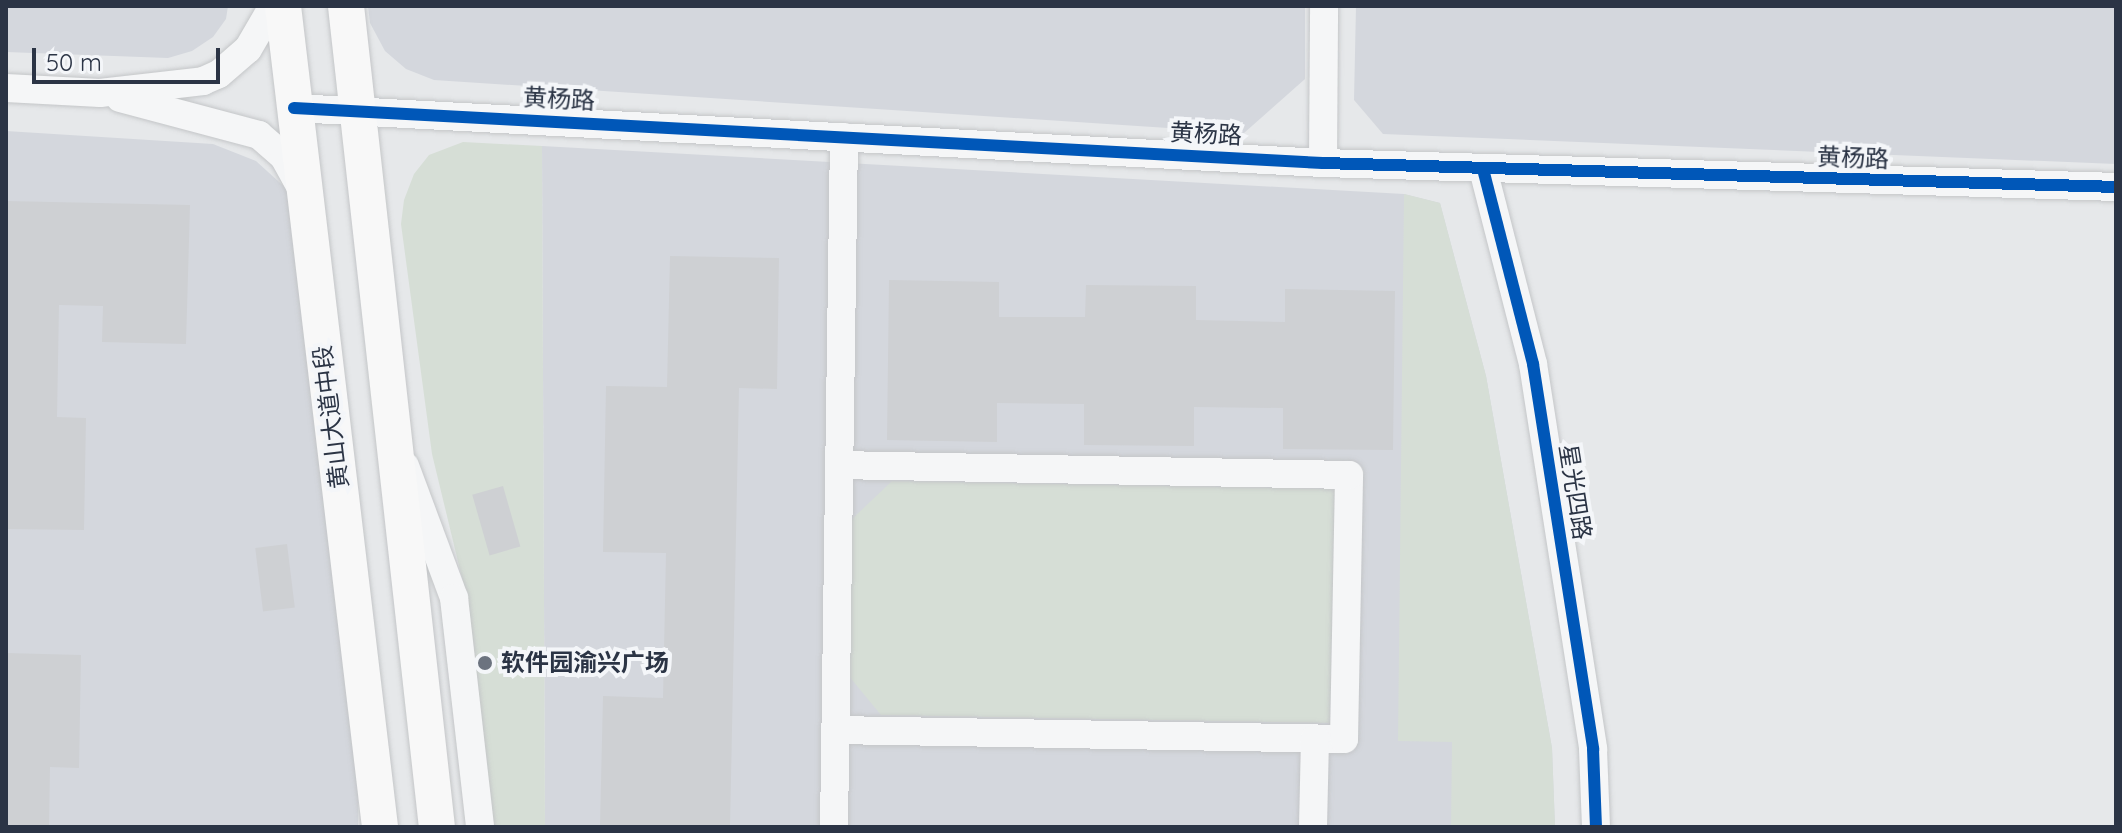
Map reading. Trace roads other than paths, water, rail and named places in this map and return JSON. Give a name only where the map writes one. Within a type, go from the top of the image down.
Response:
[{"type":"main road","name":"黄山大道中段","points":[[283,6],[380,827]]},
{"type":"main road","points":[[346,6],[437,827]]},
{"type":"street","points":[[6,88],[100,93],[186,85],[219,74],[248,49],[273,6]]},
{"type":"street","points":[[1323,163],[1324,6]]},
{"type":"street","points":[[100,93],[259,135],[284,157],[305,199]]},
{"type":"street","name":"黄杨路","points":[[294,108],[1323,163],[2116,187]]},
{"type":"street","points":[[834,827],[844,137]]},
{"type":"street","name":"星光四路","points":[[1483,169],[1533,364],[1593,749],[1596,827]]},
{"type":"street","points":[[395,437],[454,598],[480,827]]},
{"type":"street","points":[[835,730],[1344,739],[1349,475],[839,465]]},
{"type":"street","points":[[1313,827],[1315,739]]},
{"type":"place","name":"软件园渝兴广场","points":[[485,663]]}]
